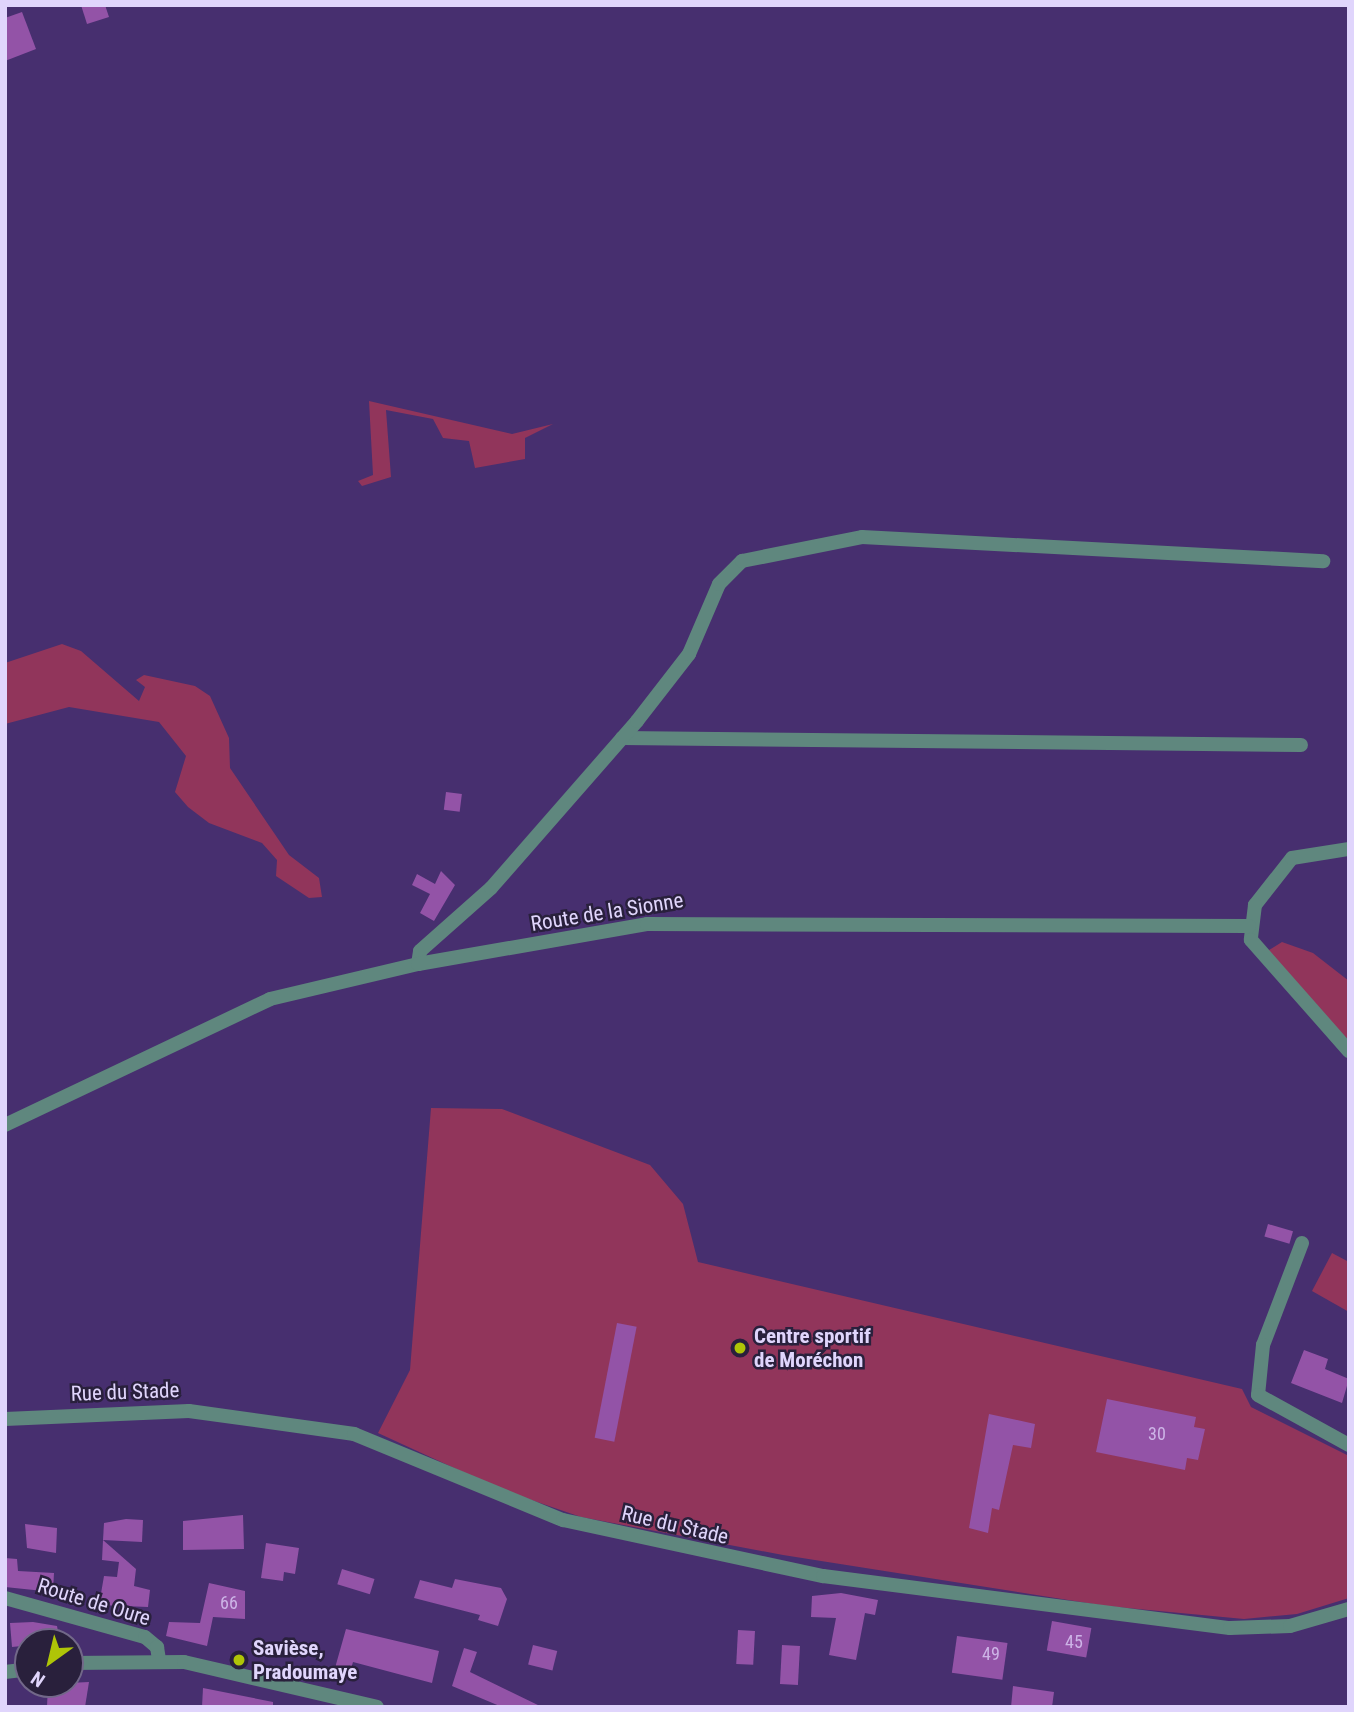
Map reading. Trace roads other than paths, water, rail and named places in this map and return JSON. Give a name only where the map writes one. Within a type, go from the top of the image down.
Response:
[{"type":"street","points":[[418,964],[421,951],[491,888],[622,738],[689,654],[726,573],[756,556],[862,537],[1323,561]]},
{"type":"street","points":[[622,738],[1301,744]]},
{"type":"street","points":[[1349,849],[1292,858],[1266,888],[1249,926],[1256,949],[1349,1051]]},
{"type":"street","name":"Route de la Sionne","points":[[5,1125],[271,999],[418,964],[689,920],[1249,926]]},
{"type":"street","points":[[1302,1243],[1263,1345],[1258,1395],[1349,1445]]},
{"type":"street","name":"Rue du Stade","points":[[5,1419],[189,1411],[354,1434],[563,1520],[823,1576],[1230,1628],[1290,1626],[1349,1609]]},
{"type":"street","name":"Route de Oure","points":[[5,1598],[145,1637],[157,1647],[159,1659]]},
{"type":"street","points":[[84,1662],[159,1659],[377,1707]]},
{"type":"place","name":"Centre sportif de Moréchon","points":[[740,1348]]},
{"type":"place","name":"Savièse, Pradoumaye","points":[[239,1660]]}]
